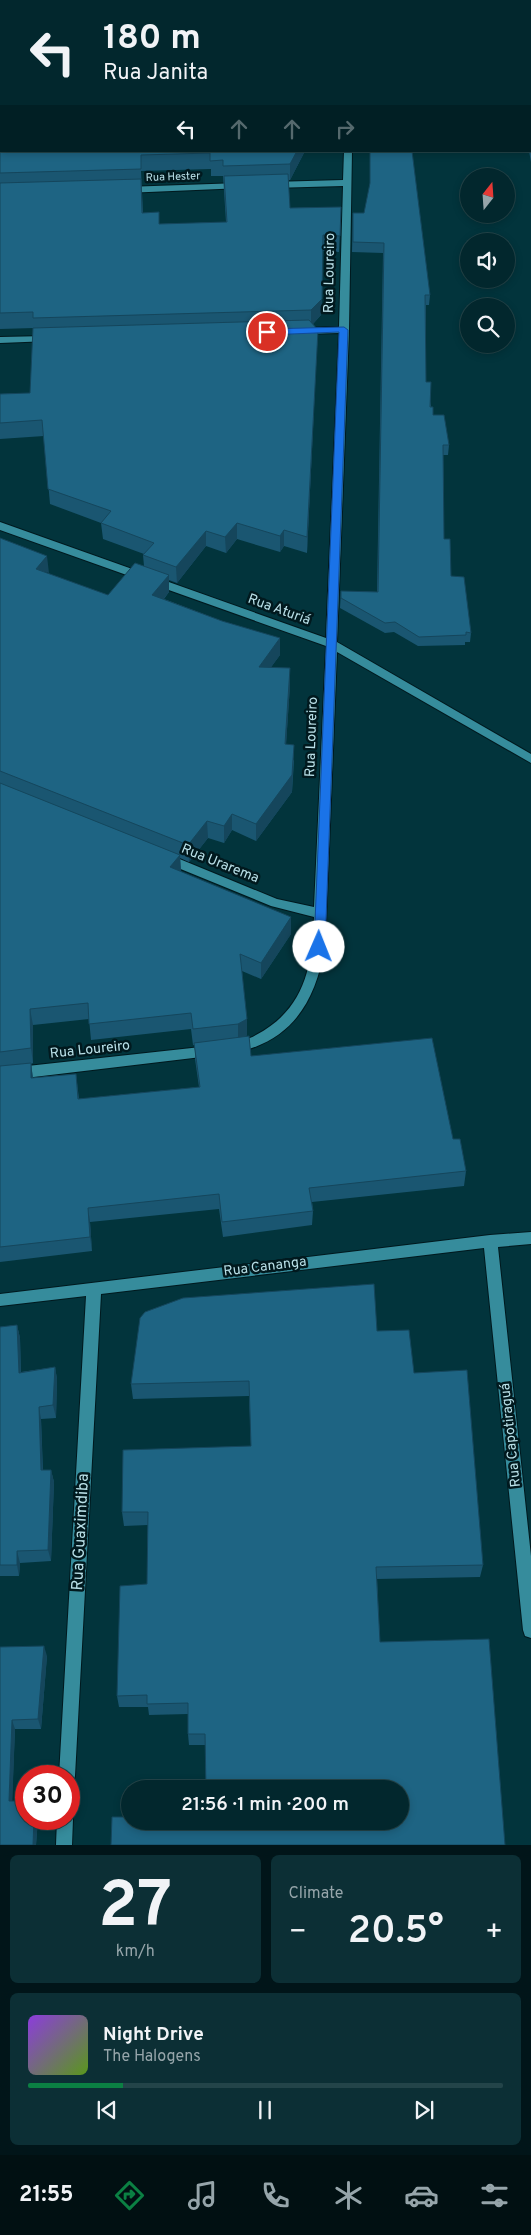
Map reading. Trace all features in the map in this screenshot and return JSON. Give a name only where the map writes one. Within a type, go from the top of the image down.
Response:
[{"type":"street","name":"Rua Loureiro","points":[[0,1076],[241,1047],[269,1034],[294,1013],[312,979],[319,947],[344,330],[348,152]]},
{"type":"street","name":"Rua Hester","points":[[113,190],[347,183]]},
{"type":"street","points":[[294,331],[344,330]]},
{"type":"street","points":[[0,340],[59,338]]},
{"type":"street","name":"Rua Aturiá","points":[[0,526],[331,644],[531,759]]},
{"type":"street","name":"Rua Urarema","points":[[157,855],[275,903],[320,913]]},
{"type":"street","name":"Rua Cananga","points":[[0,1300],[490,1241],[531,1238]]},
{"type":"street","name":"Rua Capotiraguá","points":[[490,1241],[531,1630]]},
{"type":"street","name":"Rua Guaximdiba","points":[[69,1765],[94,1288]]},
{"type":"street","points":[[64,1845],[65,1830]]},
{"type":"building","points":[[0,152],[296,152],[290,164],[223,166],[223,160],[210,161],[210,153],[141,155],[141,169],[0,173]]},
{"type":"building","points":[[370,152],[412,152],[430,295],[425,295],[426,382],[431,382],[430,407],[433,407],[433,415],[444,415],[449,445],[443,445],[444,539],[450,539],[451,576],[464,577],[471,633],[466,632],[466,635],[419,637],[395,622],[385,623],[341,598],[341,591],[378,592],[384,243],[353,242],[353,213],[364,213],[370,183]]},
{"type":"building","points":[[288,174],[290,208],[341,207],[340,236],[323,235],[322,299],[311,310],[33,318],[33,312],[0,313],[0,183],[141,179],[142,213],[159,212],[159,224],[227,222],[224,176]]},
{"type":"building","points":[[309,320],[318,330],[307,537],[284,530],[280,536],[237,523],[225,537],[206,531],[176,567],[143,555],[154,543],[101,523],[111,511],[48,489],[42,420],[0,423],[0,394],[30,393],[33,328]]},
{"type":"building","points":[[0,538],[47,556],[36,569],[108,595],[135,563],[169,575],[152,595],[222,621],[280,638],[259,667],[290,668],[285,744],[294,745],[292,775],[256,824],[232,814],[224,826],[207,821],[188,845],[0,771]]},
{"type":"building","points":[[0,783],[180,855],[170,867],[291,917],[261,963],[240,954],[247,1019],[238,1024],[193,1029],[191,1013],[89,1024],[88,1003],[30,1009],[31,1048],[0,1052]]},
{"type":"building","points":[[249,1036],[251,1056],[432,1038],[453,1139],[460,1139],[466,1171],[309,1188],[313,1211],[222,1222],[219,1194],[88,1208],[90,1237],[0,1247],[0,1066],[31,1063],[31,1078],[76,1074],[78,1099],[200,1087],[194,1043]]},
{"type":"building","points":[[374,1284],[377,1331],[409,1330],[414,1373],[467,1370],[483,1565],[376,1567],[380,1642],[489,1639],[505,1845],[111,1845],[112,1817],[121,1817],[121,1830],[409,1830],[409,1780],[206,1780],[205,1734],[188,1734],[188,1703],[147,1704],[147,1695],[117,1696],[120,1586],[147,1584],[148,1512],[122,1512],[123,1450],[251,1446],[249,1381],[131,1384],[140,1318],[145,1312],[183,1298]]},
{"type":"building","points":[[17,1325],[19,1373],[55,1367],[53,1405],[39,1407],[41,1470],[51,1470],[48,1550],[17,1551],[17,1565],[0,1565],[0,1327]]},
{"type":"building","points":[[44,1646],[38,1719],[12,1720],[9,1801],[15,1801],[15,1830],[34,1830],[33,1845],[0,1845],[0,1647]]},
{"type":"route","points":[[267,332],[344,330],[319,947]]}]
